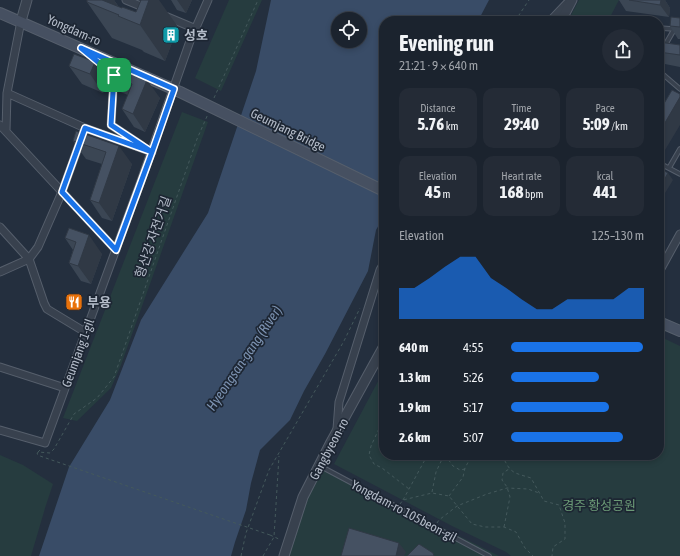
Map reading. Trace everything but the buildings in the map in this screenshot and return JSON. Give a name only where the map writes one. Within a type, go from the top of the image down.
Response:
[{"type":"main road","name":"Yongdam-ro","points":[[0,13],[177,90]]},
{"type":"main road","name":"Geumjang Bridge","points":[[177,90],[379,190]]},
{"type":"main road","points":[[664,324],[680,331]]},
{"type":"street","points":[[6,131],[7,93],[21,21],[27,0]]},
{"type":"street","points":[[126,0],[154,10],[196,29]]},
{"type":"street","name":"Geumjang 1-gil","points":[[0,430],[44,443],[152,152],[177,90],[190,41],[208,0]]},
{"type":"street","points":[[555,16],[571,0]]},
{"type":"street","points":[[563,16],[571,0]]},
{"type":"street","points":[[81,48],[114,75],[111,125],[152,152]]},
{"type":"street","points":[[7,93],[85,128],[152,152]]},
{"type":"street","points":[[0,125],[116,250]]},
{"type":"street","points":[[0,272],[29,259],[38,247],[62,192],[85,128]]},
{"type":"street","points":[[0,227],[29,259],[44,303],[48,309],[85,332]]},
{"type":"street","points":[[664,263],[680,234]]},
{"type":"street","points":[[337,432],[339,402],[379,273]]},
{"type":"street","name":"Gangbyeon-ro","points":[[284,556],[303,497],[379,355]]},
{"type":"street","points":[[0,367],[65,388]]},
{"type":"lane","points":[[664,50],[677,24]]},
{"type":"lane","points":[[664,29],[674,30]]},
{"type":"lane","points":[[666,44],[673,45]]},
{"type":"lane","points":[[664,75],[680,89]]},
{"type":"lane","points":[[669,168],[680,149]]},
{"type":"lane","points":[[664,166],[680,174]]},
{"type":"lane","name":"Yongdam-ro 105beon-gil","points":[[319,466],[489,556]]},
{"type":"path","points":[[212,104],[258,0]]},
{"type":"path","points":[[518,16],[529,0]]},
{"type":"path","name":"형산강 자전거길","points":[[209,111],[197,139],[114,377],[97,398],[74,414],[54,449],[50,453],[38,452],[38,454],[40,456],[274,537]]},
{"type":"path","points":[[241,556],[246,533],[270,470],[344,341],[361,307]]},
{"type":"path","points":[[379,429],[371,446],[369,455],[374,464],[382,468],[409,489]]},
{"type":"path","points":[[263,556],[274,537],[279,454]]},
{"type":"path","points":[[398,508],[425,460]]},
{"type":"path","points":[[432,493],[436,472],[442,460]]},
{"type":"path","points":[[448,460],[453,466],[460,470],[465,468]]},
{"type":"path","points":[[449,496],[463,477],[465,468],[469,460]]},
{"type":"path","points":[[504,460],[509,469],[516,474],[531,478],[544,501],[559,505],[566,523],[565,539],[553,547],[552,556]]},
{"type":"path","points":[[504,527],[510,497],[502,480],[503,473],[509,469]]},
{"type":"path","points":[[435,527],[439,520],[457,506],[487,494],[507,488],[528,489],[540,494]]},
{"type":"path","points":[[403,500],[432,493],[449,496],[472,524],[485,528],[504,527],[516,532],[525,548],[533,556]]},
{"type":"path","points":[[274,537],[288,543]]},
{"type":"green space","points":[[229,0],[262,0],[221,91],[195,78]]},
{"type":"green space","points":[[579,0],[619,0],[611,16],[571,16]]},
{"type":"green space","points":[[182,112],[208,122],[121,365],[111,388],[77,421],[63,418]]},
{"type":"green space","name":"경주 황성공원","points":[[664,338],[680,346],[680,556],[511,556],[506,552],[452,526],[334,464],[379,379],[379,460],[664,460]]},
{"type":"green space","points":[[0,455],[23,465],[53,484],[31,556],[0,556]]},
{"type":"green space","points":[[319,466],[499,556],[288,556]]},
{"type":"water","name":"Hyeongsan-gang (River)","points":[[271,0],[489,0],[481,16],[379,16],[379,225],[376,230],[368,271],[290,420],[260,450],[251,483],[246,510],[231,556],[39,556],[69,467],[110,400],[141,320],[208,213],[256,71]]},
{"type":"place","name":"성호","points":[[171,35]]},
{"type":"place","name":"부용","points":[[74,302]]},
{"type":"route","points":[[114,75],[81,48],[174,89],[152,152],[85,128],[62,192],[116,250],[152,152],[111,125],[114,75]]}]
